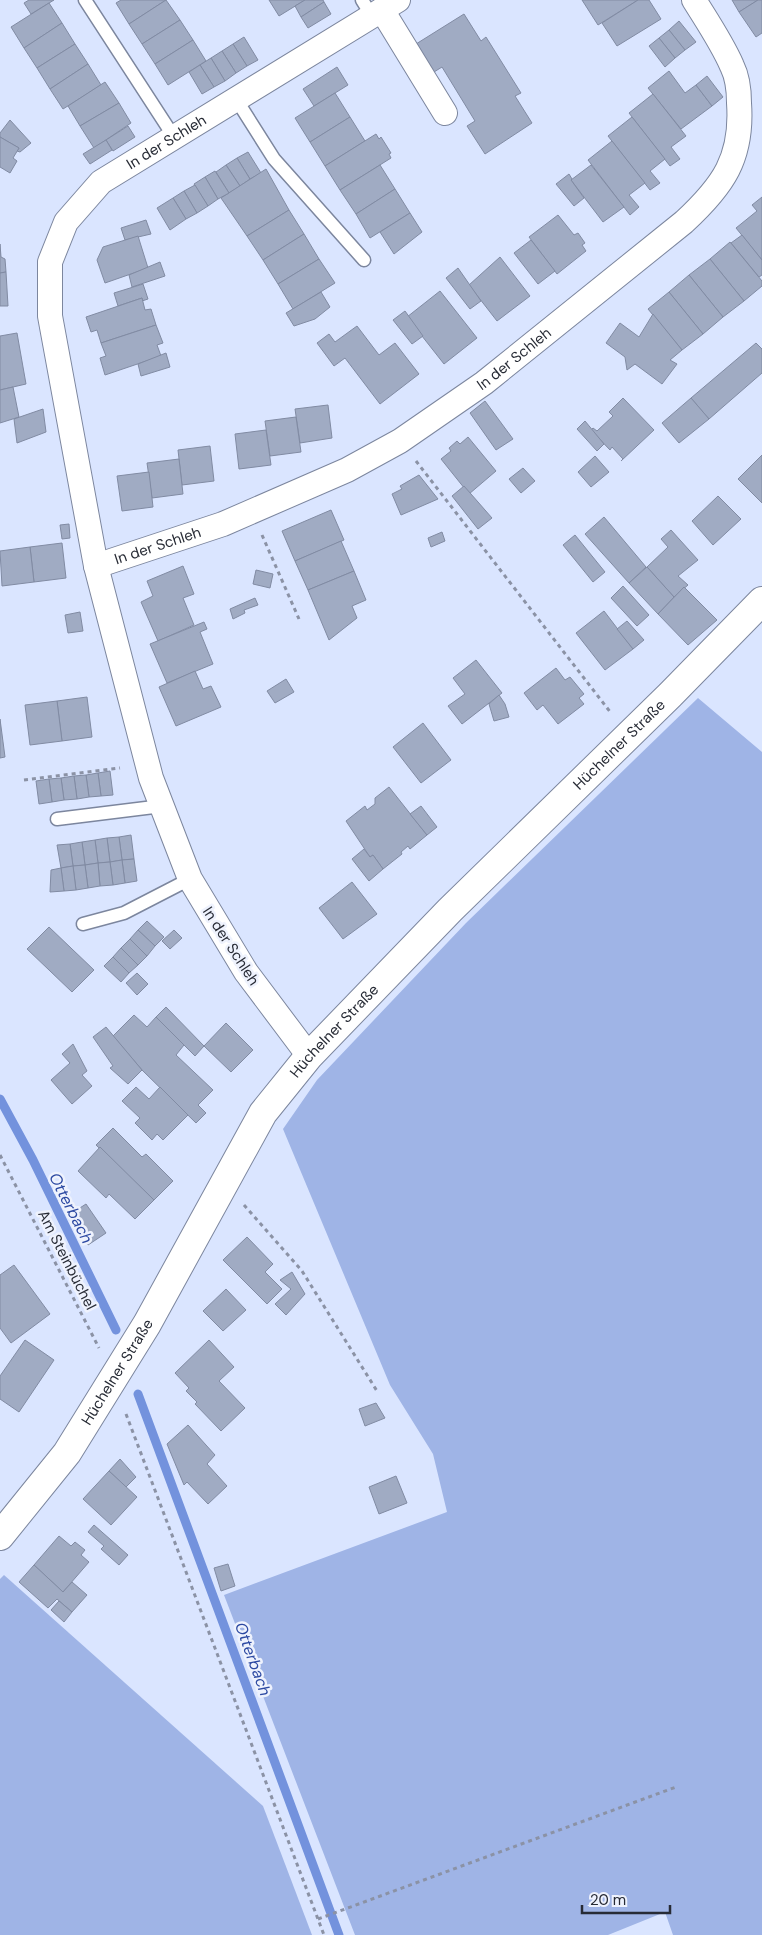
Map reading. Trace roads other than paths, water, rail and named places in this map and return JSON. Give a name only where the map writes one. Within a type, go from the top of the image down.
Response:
[{"type":"street","name":"In der Schleh","points":[[96,566],[223,524],[348,470],[400,441],[484,383],[676,228],[711,197],[732,165],[741,124],[739,97],[733,67],[694,0]]},
{"type":"street","name":"In der Schleh","points":[[309,1056],[242,965],[190,879],[147,763],[96,566],[50,316],[50,262],[66,222],[101,182],[236,99],[378,7]]},
{"type":"street","points":[[378,7],[445,112]]},
{"type":"street","name":"Hüchelner Straße","points":[[0,1536],[67,1453],[112,1377],[147,1324],[263,1113],[309,1056],[450,910],[629,736],[762,601]]},
{"type":"lane","points":[[86,0],[174,137]]},
{"type":"lane","points":[[236,99],[274,159],[364,260]]},
{"type":"lane","points":[[57,819],[162,806]]},
{"type":"lane","points":[[83,924],[124,913],[190,879]]},
{"type":"waterway","name":"Otterbach","points":[[0,1099],[33,1160],[116,1330]]},
{"type":"waterway","name":"Otterbach","points":[[138,1394],[339,1935]]}]
